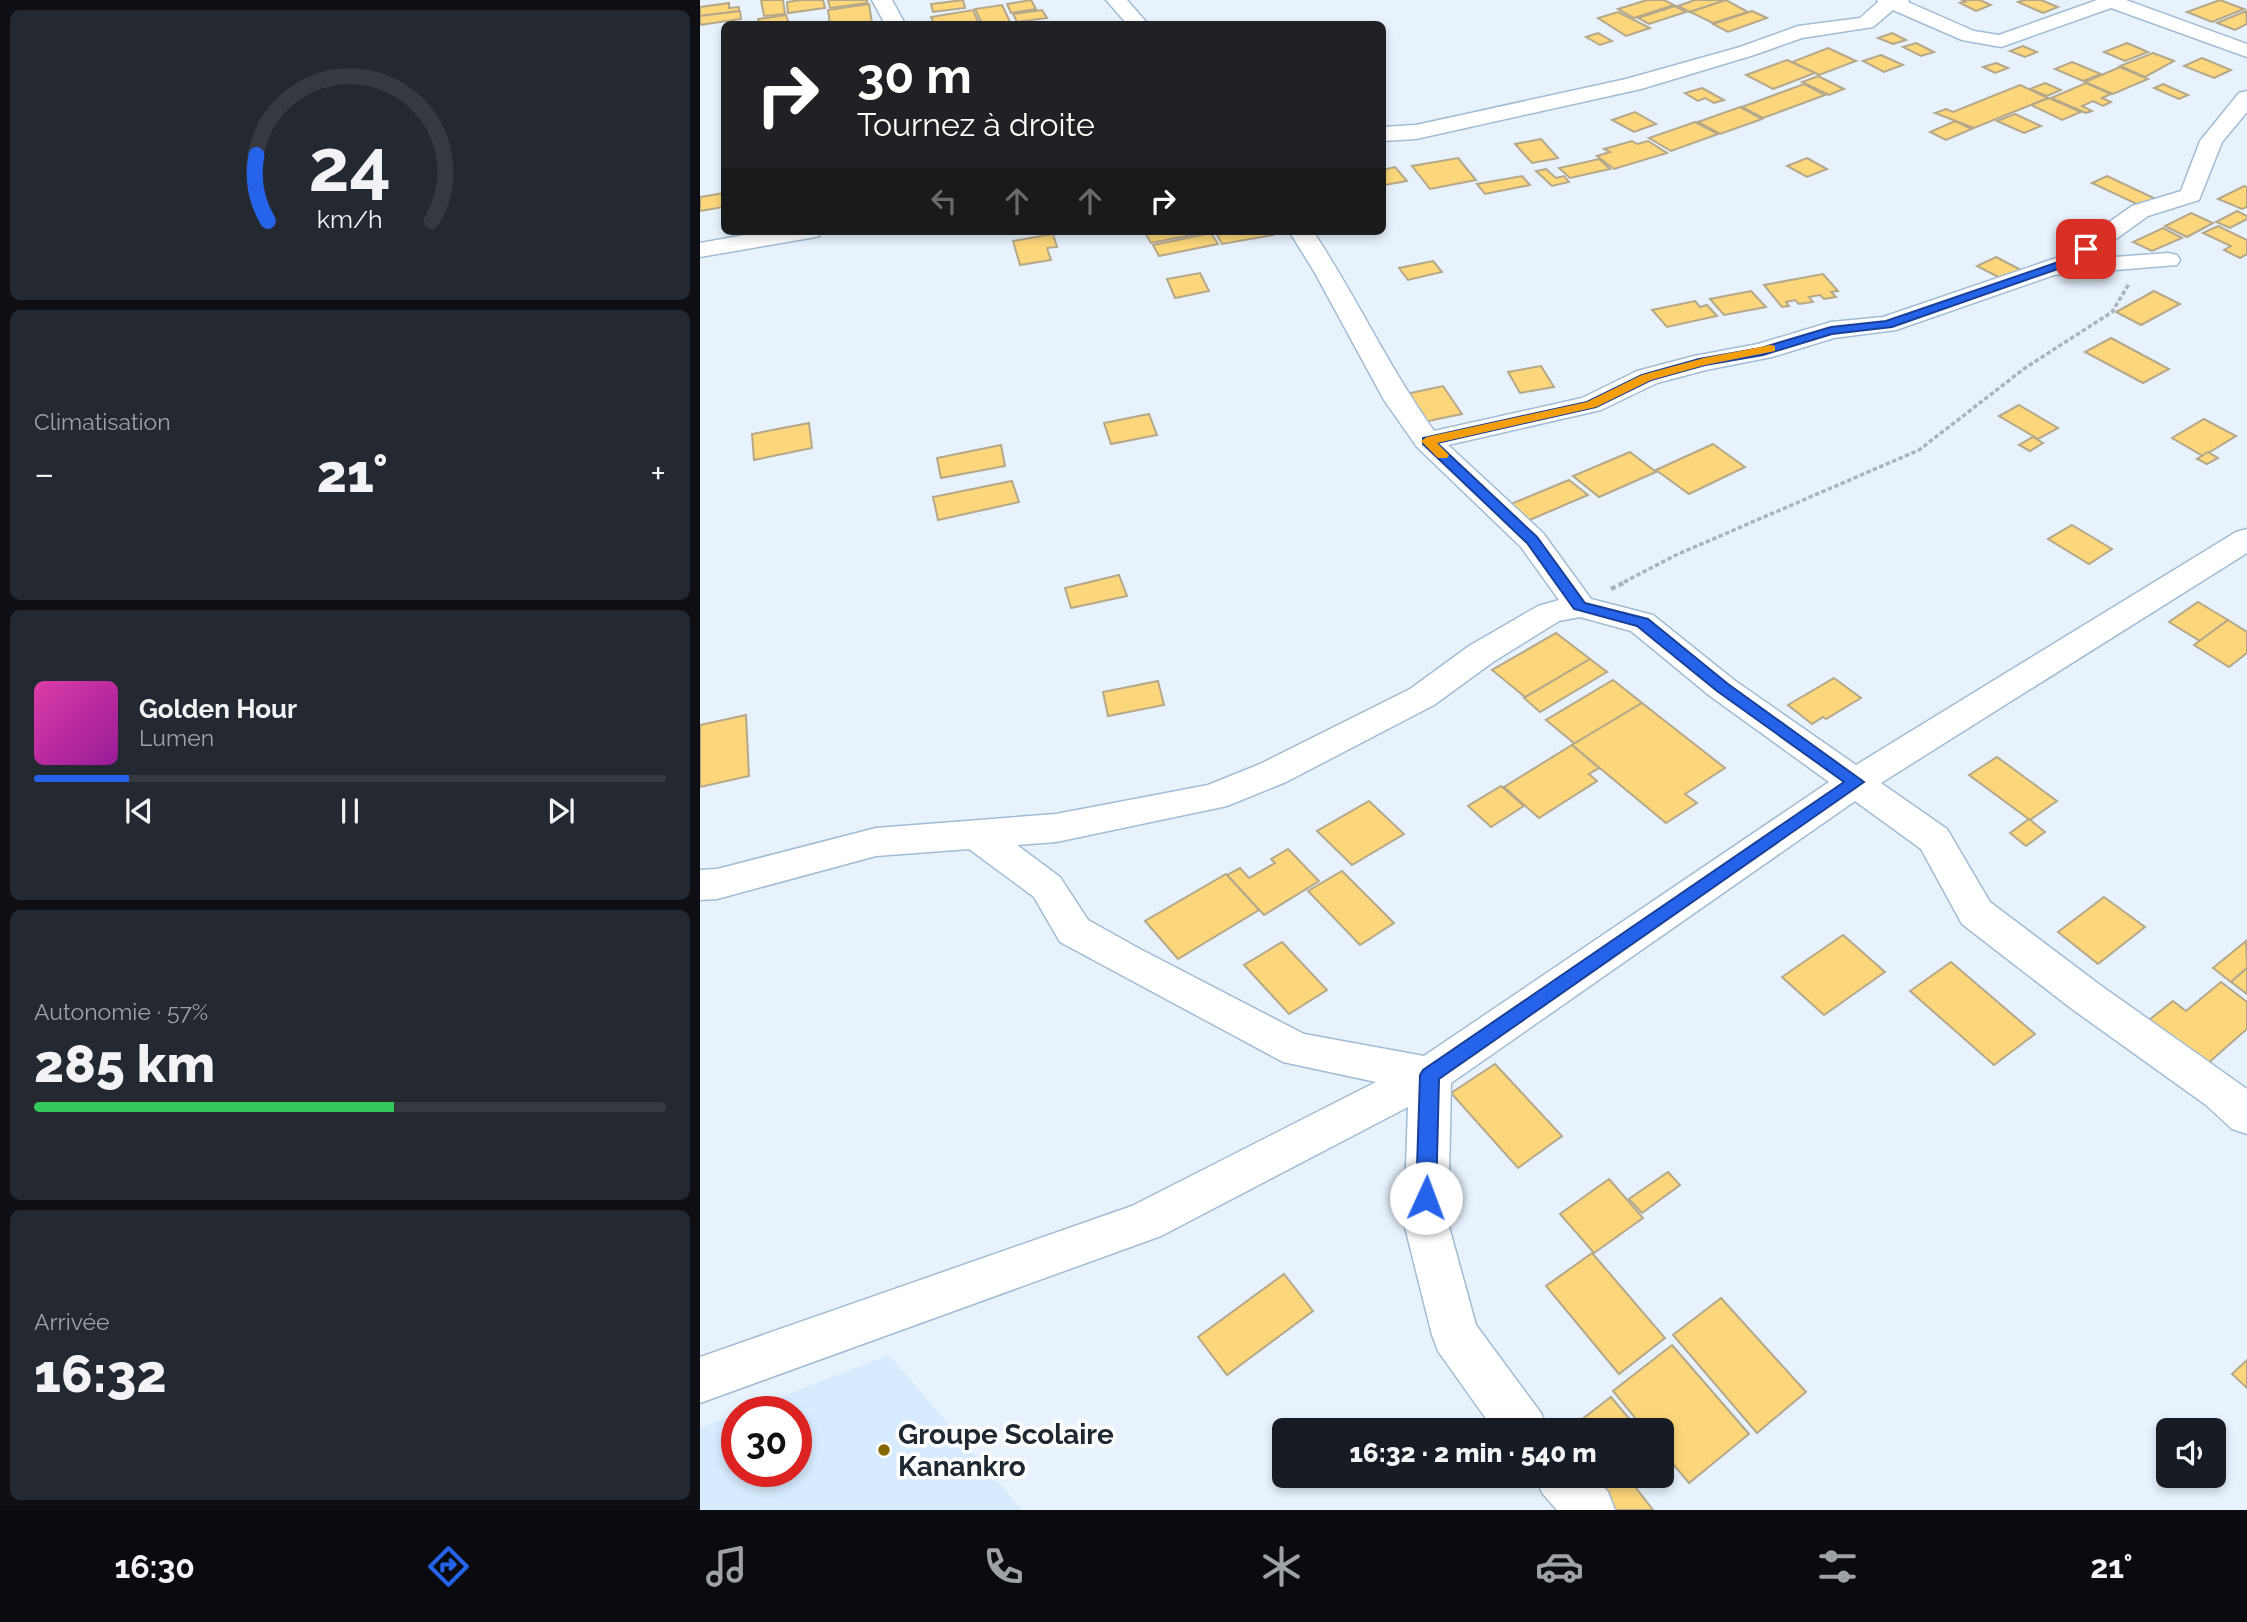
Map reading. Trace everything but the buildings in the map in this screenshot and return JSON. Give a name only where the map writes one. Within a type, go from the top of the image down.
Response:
[{"type":"street","points":[[882,0],[893,21]]},
{"type":"street","points":[[1116,0],[1135,21]]},
{"type":"street","points":[[1386,134],[1416,132],[1568,100],[1747,51],[1798,32],[1866,23],[1892,1],[1969,36],[2001,41],[2114,1],[2247,51]]},
{"type":"street","points":[[1427,441],[1591,404],[1647,377],[1704,362],[1763,351],[1831,330],[1888,324],[2068,262],[2140,211],[2191,195],[2211,141],[2247,98]]},
{"type":"street","points":[[700,250],[787,235]]},
{"type":"street","points":[[1304,235],[1328,273],[1398,400],[1427,441],[1532,540],[1580,606]]},
{"type":"street","points":[[2045,270],[2168,260]]},
{"type":"street","points":[[700,1380],[1145,1222],[1430,1075],[1856,782],[2247,539]]},
{"type":"street","points":[[705,887],[876,842],[1056,828],[1214,797],[1273,773],[1422,697],[1481,654],[1549,613],[1580,606],[1643,623],[1723,688],[1934,839],[1976,913],[2086,997],[2238,1095]]},
{"type":"street","points":[[976,834],[1047,887],[1074,931],[1126,960],[1297,1050],[1430,1075]]},
{"type":"street","points":[[1430,1075],[1426,1223],[1455,1335],[1515,1418]]},
{"type":"street","points":[[1571,1488],[1590,1510]]},
{"type":"path","points":[[1580,606],[1676,555],[1919,450],[2025,368],[2112,312],[2129,283],[2168,260]]},
{"type":"shaded area","name":"Groupe Scolaire Kanankro","points":[[889,1355],[1022,1510],[700,1510],[700,1428],[721,1420],[721,1487],[812,1487],[812,1396],[783,1396]]},
{"type":"slow traffic","points":[[1442,455],[1427,441],[1591,404],[1647,377],[1771,349]]},
{"type":"place","name":"Groupe Scolaire Kanankro","points":[[884,1450]]},
{"type":"route","points":[[1426,1198],[1430,1075],[1856,782],[1723,688],[1643,623],[1580,606],[1532,540],[1427,441],[1591,404],[1647,377],[1704,362],[1763,351],[1831,330],[1888,324],[2068,262],[2086,249]]}]
